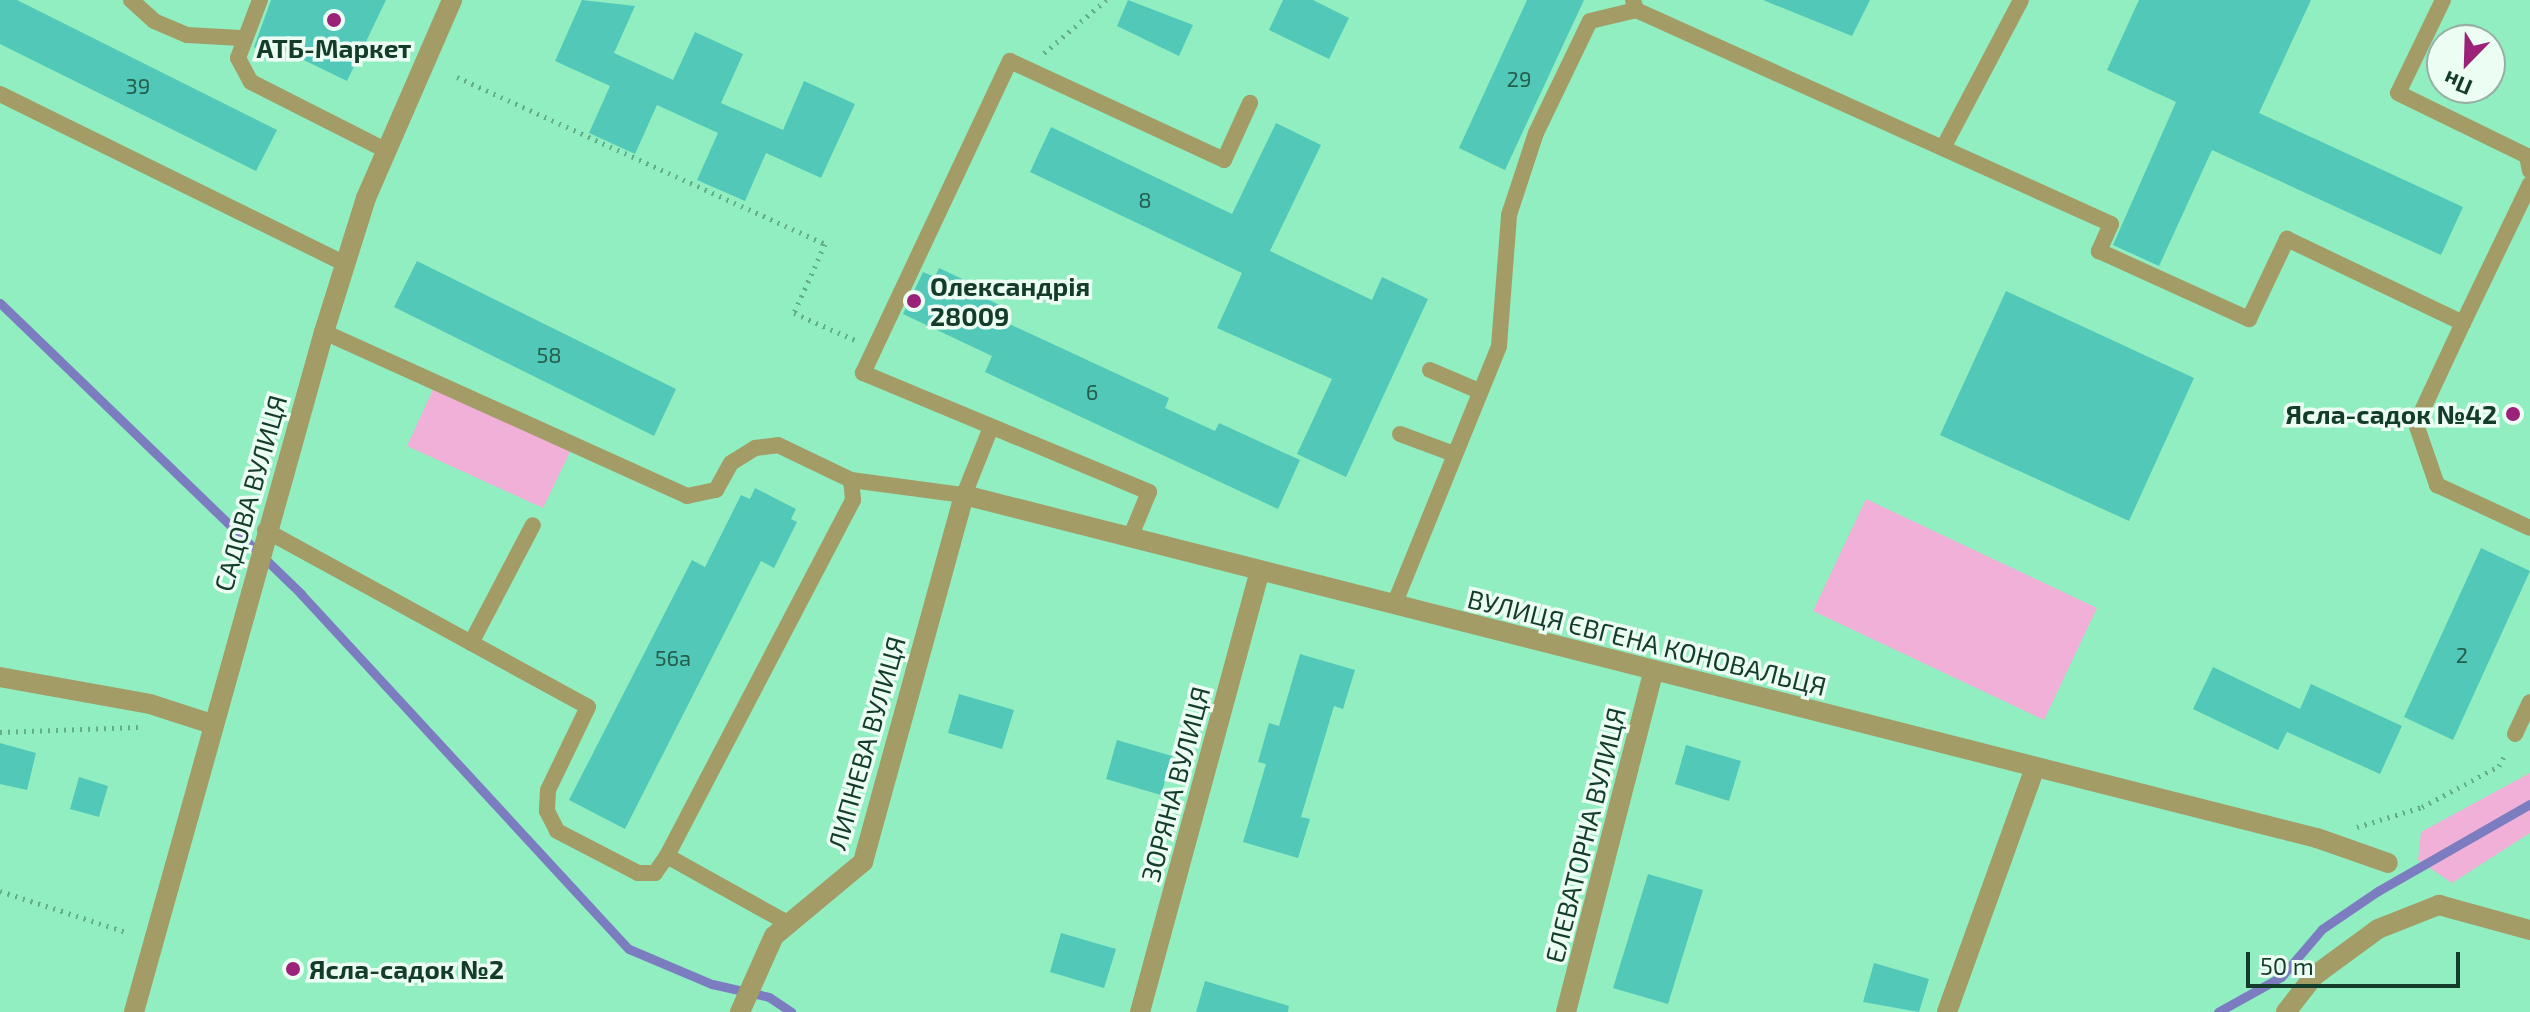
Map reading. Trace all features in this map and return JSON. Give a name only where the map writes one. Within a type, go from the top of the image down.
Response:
[{"type":"street","name":"САДОВА ВУЛИЦЯ","points":[[134,1012],[246,598],[345,264],[387,151],[452,0]]},
{"type":"street","name":"ВУЛИЦЯ ЄВГЕНА КОНОВАЛЬЦЯ","points":[[964,495],[2317,838],[2388,863]]},
{"type":"street","name":"ЛИПНЕВА ВУЛИЦЯ","points":[[740,1012],[782,930],[863,862],[964,495]]},
{"type":"street","name":"ЗОРЯНА ВУЛИЦЯ","points":[[1140,1012],[1260,571]]},
{"type":"street","name":"ЕЛЕВАТОРНА ВУЛИЦЯ","points":[[1566,1012],[1654,670]]},
{"type":"street","points":[[0,677],[150,704],[212,724]]},
{"type":"street","points":[[1947,1012],[2035,767]]},
{"type":"street","points":[[2286,1012],[2314,976],[2378,929],[2439,905],[2530,930]]},
{"type":"lane","points":[[131,0],[154,21],[187,35],[241,38]]},
{"type":"lane","points":[[260,0],[241,38],[238,58],[251,82],[387,151]]},
{"type":"lane","points":[[1943,148],[2021,0]]},
{"type":"lane","points":[[2443,0],[2398,93],[2527,156],[2530,171]]},
{"type":"lane","points":[[1394,605],[1451,453],[1499,346],[1509,215],[1536,133],[1590,21],[1635,5],[2111,224],[2099,251],[2249,319],[2287,239],[2463,323]]},
{"type":"lane","points":[[1130,538],[1149,492],[863,373],[1010,61],[1224,160],[1250,103]]},
{"type":"lane","points":[[0,94],[345,264]]},
{"type":"lane","points":[[2530,184],[2416,424],[2437,485],[2530,528]]},
{"type":"lane","points":[[324,332],[687,496],[716,490],[731,463],[755,448],[778,445],[851,480],[964,495],[991,427]]},
{"type":"lane","points":[[1430,370],[1479,391]]},
{"type":"lane","points":[[1400,434],[1451,453]]},
{"type":"lane","points":[[264,536],[588,707],[548,790],[547,811],[557,831],[638,873],[655,873],[667,856],[853,500],[851,480]]},
{"type":"lane","points":[[471,643],[533,525]]},
{"type":"lane","points":[[2522,732],[2530,702]]},
{"type":"lane","points":[[667,856],[782,930]]},
{"type":"path","points":[[1033,71],[1051,42],[1102,10],[1106,0]]},
{"type":"path","points":[[457,77],[825,244],[794,313],[875,349]]},
{"type":"path","points":[[0,732],[134,730],[144,723]]},
{"type":"path","points":[[2317,838],[2422,807],[2499,766],[2522,732]]},
{"type":"path","points":[[0,891],[126,932]]},
{"type":"shaded area","points":[[435,385],[571,450],[543,508],[407,446]]},
{"type":"shaded area","points":[[1866,499],[2097,608],[2044,720],[1813,611]]},
{"type":"shaded area","points":[[2530,773],[2530,833],[2452,883],[2418,860],[2421,832]]},
{"type":"building","points":[[0,0],[17,0],[277,130],[256,171],[0,44]]},
{"type":"building","points":[[271,0],[386,0],[347,81],[275,46],[271,55],[254,47]]},
{"type":"building","points":[[582,0],[635,6],[614,53],[673,80],[695,32],[743,54],[721,103],[783,130],[804,81],[855,104],[821,178],[766,153],[745,201],[697,180],[718,133],[657,105],[635,154],[589,133],[610,86],[555,61]]},
{"type":"building","points":[[1128,0],[1193,25],[1179,56],[1117,26]]},
{"type":"building","points":[[1283,0],[1313,0],[1349,18],[1329,59],[1269,30]]},
{"type":"building","points":[[1527,0],[1584,0],[1505,170],[1459,148]]},
{"type":"building","points":[[1763,0],[1870,0],[1852,36]]},
{"type":"building","points":[[2139,0],[2311,0],[2259,113],[2463,207],[2441,255],[2212,150],[2159,266],[2113,245],[2176,102],[2107,70]]},
{"type":"building","points":[[1276,123],[1321,145],[1270,251],[1372,300],[1382,277],[1428,299],[1346,477],[1297,454],[1332,379],[1217,328],[1242,273],[1030,172],[1051,127],[1232,214]]},
{"type":"building","points":[[417,261],[676,389],[654,436],[394,307]]},
{"type":"building","points":[[939,268],[990,292],[987,299],[1010,310],[1005,322],[1169,398],[1165,408],[1215,431],[1219,423],[1300,460],[1278,509],[985,372],[992,356],[903,314],[923,272],[935,277]]},
{"type":"building","points":[[2006,291],[2194,378],[2129,521],[1940,435]]},
{"type":"building","points":[[755,488],[796,509],[791,519],[797,522],[774,568],[761,561],[625,829],[569,800],[692,560],[705,567],[741,495],[750,499]]},
{"type":"building","points":[[2481,548],[2530,571],[2453,740],[2404,717]]},
{"type":"building","points":[[1300,654],[1355,670],[1343,709],[1334,706],[1301,817],[1310,819],[1298,858],[1243,842],[1266,764],[1258,762],[1269,723],[1279,726]]},
{"type":"building","points":[[2213,667],[2300,709],[2311,684],[2402,726],[2380,774],[2287,732],[2278,750],[2193,709]]},
{"type":"building","points":[[959,694],[1014,710],[1002,749],[948,733]]},
{"type":"building","points":[[1117,740],[1172,756],[1161,795],[1106,779]]},
{"type":"building","points":[[0,743],[36,753],[27,790],[0,784]]},
{"type":"building","points":[[1686,745],[1741,761],[1729,801],[1675,784]]},
{"type":"building","points":[[79,777],[108,786],[99,817],[70,809]]},
{"type":"building","points":[[1648,874],[1703,890],[1668,1004],[1613,988]]},
{"type":"building","points":[[1061,933],[1116,949],[1104,988],[1050,972]]},
{"type":"building","points":[[1874,963],[1929,979],[1919,1012],[1863,1002]]},
{"type":"building","points":[[1205,981],[1289,1006],[1288,1012],[1196,1012]]},
{"type":"waterway","points":[[0,303],[301,594],[629,949],[712,984],[769,997],[791,1012]]},
{"type":"waterway","points":[[2218,1012],[2281,977],[2322,929],[2378,891],[2530,804]]},
{"type":"place","name":"АТБ-Маркет","points":[[334,20]]},
{"type":"place","name":"Олександрія 28009","points":[[914,301]]},
{"type":"place","name":"Ясла-садок №42","points":[[2513,414]]},
{"type":"place","name":"Ясла-садок №2","points":[[293,969]]}]
